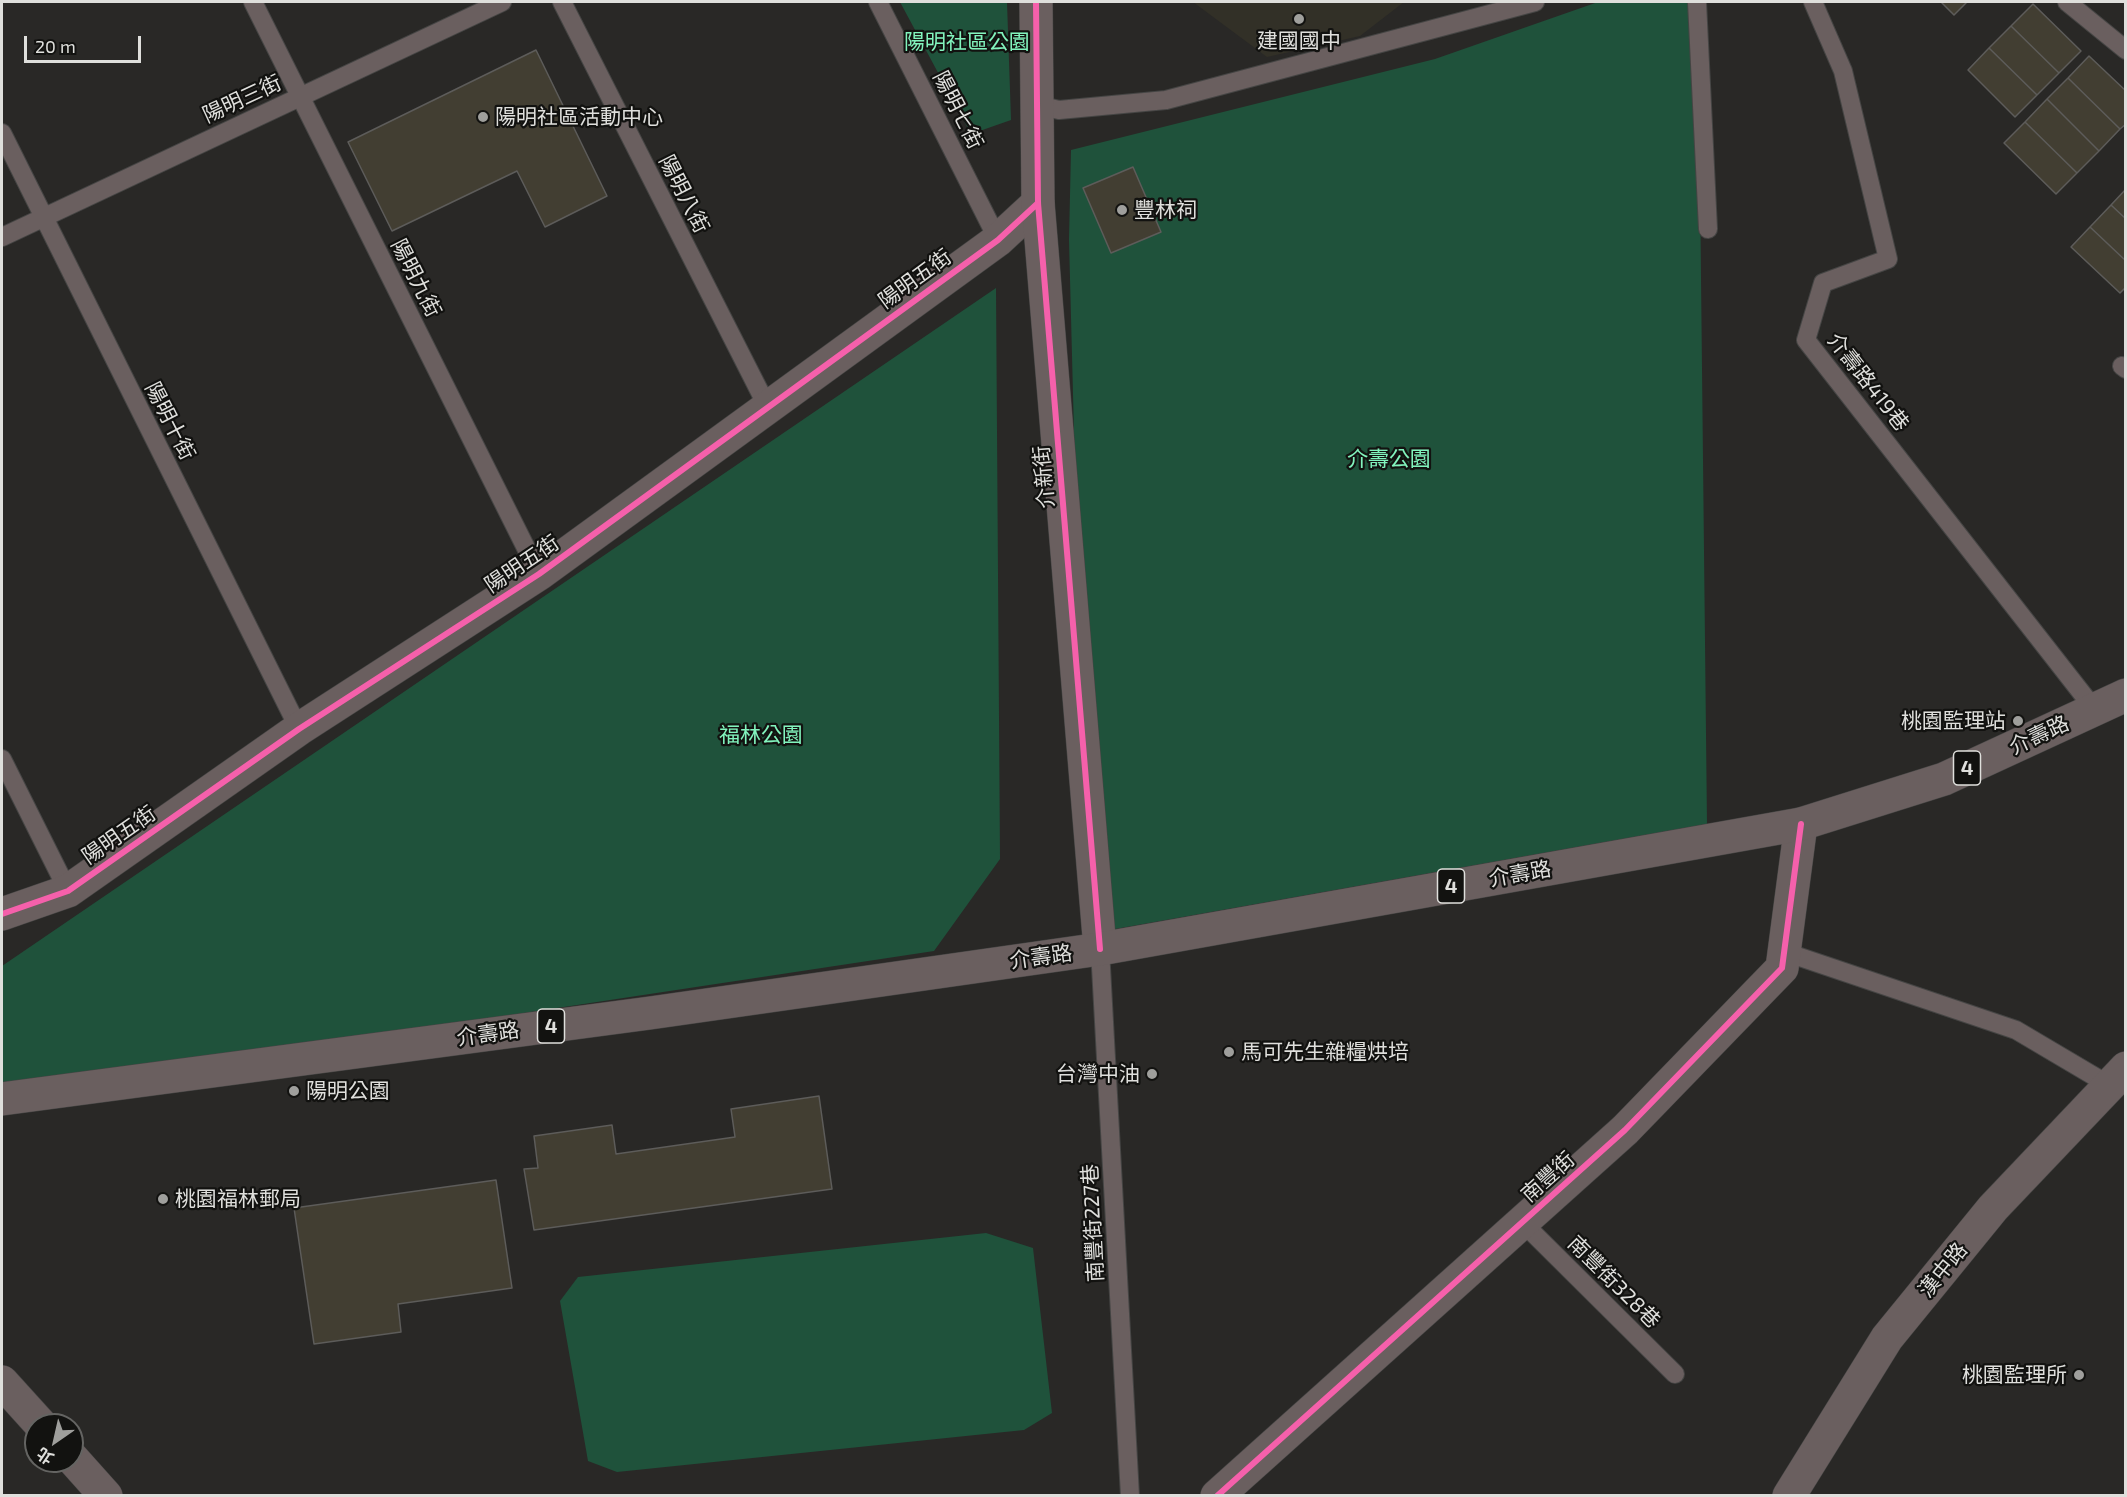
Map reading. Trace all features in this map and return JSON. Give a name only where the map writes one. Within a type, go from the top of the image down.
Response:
[{"type":"street","name":"介新街","points":[[1036,2],[1038,203],[1100,949]]},
{"type":"street","name":"陽明五街","points":[[2,914],[68,891],[299,729],[539,574],[998,240],[1038,203]]},
{"type":"street","name":"介壽路","points":[[2,1099],[638,1014],[1100,949],[1802,824],[1944,779],[2126,695]]},
{"type":"street","name":"南豐街","points":[[1217,1496],[1625,1130],[1782,968],[1802,824]]},
{"type":"street","name":"漢中路","points":[[1790,1496],[1887,1338],[1993,1208],[2117,1076]]},
{"type":"street","points":[[2,1382],[30,1413]]},
{"type":"street","points":[[84,1471],[106,1496]]},
{"type":"lane","name":"陽明九街","points":[[253,2],[539,574]]},
{"type":"lane","name":"陽明三街","points":[[2,237],[502,2]]},
{"type":"lane","name":"陽明八街","points":[[562,2],[767,406]]},
{"type":"lane","name":"陽明七街","points":[[878,2],[998,240]]},
{"type":"lane","points":[[1038,105],[1059,110],[1166,100],[1534,2]]},
{"type":"lane","points":[[1697,2],[1708,229]]},
{"type":"lane","name":"介壽路419巷","points":[[1813,2],[1843,71],[1888,259],[1822,283],[1806,340],[2095,710]]},
{"type":"lane","points":[[2067,2],[2126,50]]},
{"type":"lane","name":"陽明十街","points":[[2,133],[299,729]]},
{"type":"lane","points":[[2,759],[68,891]]},
{"type":"lane","name":"南豐街227巷","points":[[1100,949],[1130,1496]]},
{"type":"lane","points":[[1785,952],[2016,1030],[2117,1076]]},
{"type":"lane","name":"南豐街328巷","points":[[1522,1222],[1675,1374]]},
{"type":"shaded area","name":"建國國中","points":[[1193,2],[1404,2],[1360,36],[1267,57]]},
{"type":"green space","name":"陽明社區公園","points":[[900,2],[1007,2],[1011,120],[971,134]]},
{"type":"green space","name":"介壽公園","points":[[1598,2],[1698,2],[1707,824],[1087,934],[1069,240],[1071,150],[1435,59]]},
{"type":"green space","name":"福林公園","points":[[996,288],[1000,859],[934,951],[2,1092],[2,966]]},
{"type":"green space","points":[[986,1233],[1033,1248],[1052,1413],[1024,1430],[617,1472],[588,1461],[560,1301],[578,1277]]},
{"type":"building","points":[[1941,2],[1967,2],[1954,15]]},
{"type":"building","points":[[2033,4],[2081,51],[2059,73],[2011,26]]},
{"type":"building","points":[[2011,26],[2059,73],[2037,95],[1989,48]]},
{"type":"building","points":[[1989,48],[2037,95],[2015,117],[1968,70]]},
{"type":"building","name":"陽明社區活動中心","points":[[536,50],[607,196],[545,227],[517,171],[392,231],[348,142]]},
{"type":"building","points":[[2089,56],[2126,91],[2126,124],[2120,129],[2068,78]]},
{"type":"building","points":[[2068,78],[2120,129],[2099,151],[2047,99]]},
{"type":"building","points":[[2047,99],[2099,151],[2077,173],[2025,122]]},
{"type":"building","points":[[2025,122],[2077,173],[2056,194],[2004,143]]},
{"type":"building","name":"豐林祠","points":[[1133,167],[1161,232],[1111,253],[1083,188]]},
{"type":"building","points":[[2126,189],[2126,219],[2111,205]]},
{"type":"building","points":[[2111,205],[2126,219],[2126,261],[2090,227]]},
{"type":"building","points":[[2090,227],[2126,261],[2126,287],[2120,293],[2071,247]]},
{"type":"building","points":[[819,1096],[832,1189],[534,1230],[524,1169],[538,1168],[534,1136],[612,1125],[616,1154],[735,1137],[731,1109]]},
{"type":"building","points":[[496,1180],[512,1288],[398,1304],[401,1332],[314,1344],[294,1208]]},
{"type":"cycle path","points":[[1036,2],[1038,203],[1100,949]]},
{"type":"cycle path","points":[[2,914],[68,891],[299,729],[539,574],[998,240],[1038,203]]},
{"type":"cycle path","points":[[1217,1496],[1625,1130],[1782,968],[1801,824]]},
{"type":"place","name":"建國國中","points":[[1299,19]]},
{"type":"place","name":"陽明社區活動中心","points":[[483,117]]},
{"type":"place","name":"豐林祠","points":[[1122,210]]},
{"type":"place","name":"桃園監理站","points":[[2018,721]]},
{"type":"place","name":"馬可先生雜糧烘培","points":[[1229,1052]]},
{"type":"place","name":"台灣中油","points":[[1152,1074]]},
{"type":"place","name":"陽明公園","points":[[294,1091]]},
{"type":"place","name":"桃園福林郵局","points":[[163,1199]]},
{"type":"place","name":"桃園監理所","points":[[2079,1375]]}]
